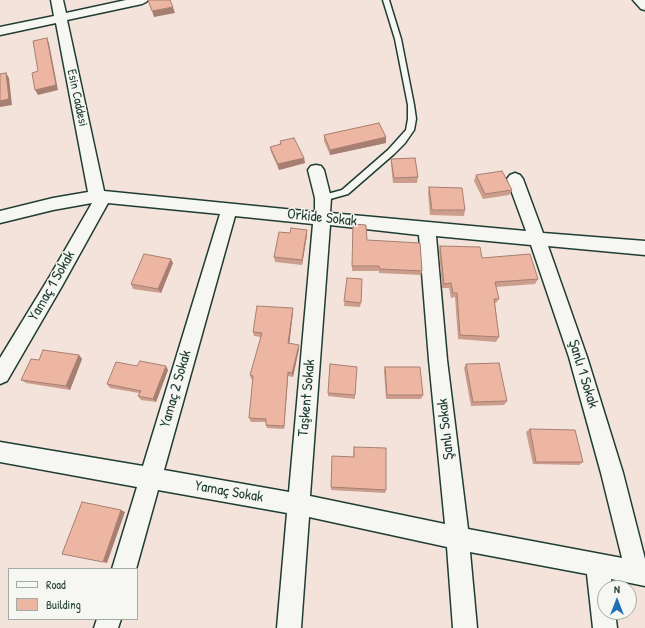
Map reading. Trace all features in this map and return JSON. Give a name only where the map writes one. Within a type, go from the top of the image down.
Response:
[{"type":"street","name":"Esin Caddesi","points":[[56,0],[100,196]]},
{"type":"street","points":[[0,31],[61,19],[142,0]]},
{"type":"street","points":[[639,0],[645,6]]},
{"type":"street","name":"Taşkent Sokak","points":[[289,628],[322,218],[323,198],[316,170]]},
{"type":"street","name":"Şanlı 1 Sokak","points":[[515,179],[558,296],[580,364],[641,574]]},
{"type":"street","name":"Orkide Sokak","points":[[0,216],[53,204],[100,196],[537,240],[645,248]]},
{"type":"street","name":"Yamaç 1 Sokak","points":[[0,375],[56,281],[100,196]]},
{"type":"street","name":"Yamaç 2 Sokak","points":[[124,568],[229,210]]},
{"type":"street","name":"Şanlı Sokak","points":[[428,229],[438,360],[458,538],[465,628]]},
{"type":"street","name":"Yamaç Sokak","points":[[0,452],[298,504],[458,538],[641,574]]},
{"type":"street","points":[[598,565],[604,628]]},
{"type":"lane","points":[[323,198],[336,196],[351,187],[391,152],[410,130],[412,119],[411,105],[398,39],[386,0]]},
{"type":"building","points":[[148,0],[170,0],[173,7],[152,11]]},
{"type":"building","points":[[47,38],[56,85],[35,90],[32,73],[38,71],[33,41]]},
{"type":"building","points":[[6,73],[9,99],[0,101],[0,74]]},
{"type":"building","points":[[379,123],[386,137],[330,150],[324,135]]},
{"type":"building","points":[[294,138],[304,158],[278,164],[270,147],[281,144],[280,141]]},
{"type":"building","points":[[415,158],[418,177],[394,178],[391,159]]},
{"type":"building","points":[[502,171],[512,190],[485,194],[476,175]]},
{"type":"building","points":[[429,187],[462,188],[465,210],[432,210]]},
{"type":"building","points":[[353,224],[366,225],[367,240],[420,243],[422,271],[380,269],[379,266],[352,266]]},
{"type":"building","points":[[291,228],[307,230],[302,260],[274,257],[279,232],[290,233]]},
{"type":"building","points":[[440,246],[480,247],[482,258],[530,254],[538,279],[495,282],[499,299],[494,299],[499,337],[460,335],[457,293],[453,293],[451,283],[444,284]]},
{"type":"building","points":[[144,254],[171,259],[158,289],[131,284]]},
{"type":"building","points":[[347,278],[362,279],[361,303],[344,301]]},
{"type":"building","points":[[257,306],[293,308],[288,343],[299,345],[292,373],[288,372],[284,426],[266,425],[266,419],[249,418],[253,376],[250,375],[262,333],[253,332]]},
{"type":"building","points":[[43,350],[79,355],[66,386],[21,380],[31,359],[39,360]]},
{"type":"building","points":[[140,361],[166,366],[153,399],[138,396],[141,391],[107,384],[116,362],[137,366]]},
{"type":"building","points":[[499,363],[507,401],[473,402],[466,364]]},
{"type":"building","points":[[330,364],[357,367],[355,395],[328,393]]},
{"type":"building","points":[[385,367],[420,367],[423,395],[387,395]]},
{"type":"building","points":[[530,429],[575,430],[583,462],[536,462]]},
{"type":"building","points":[[354,447],[386,448],[386,490],[331,487],[332,456],[354,457]]},
{"type":"building","points":[[82,502],[121,510],[103,562],[62,554]]}]
